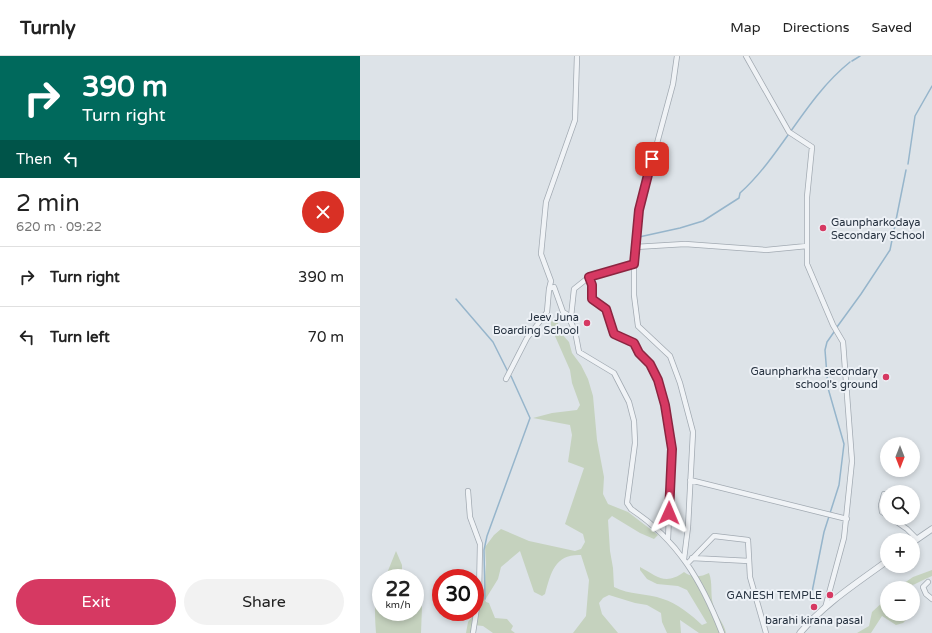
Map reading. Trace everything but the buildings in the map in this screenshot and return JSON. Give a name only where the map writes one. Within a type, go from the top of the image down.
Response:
[{"type":"street","points":[[506,379],[527,338],[547,312],[551,281],[541,254],[546,202],[575,120],[577,56]]},
{"type":"street","points":[[677,56],[673,84],[639,210],[634,264],[634,295],[638,326],[670,356],[680,383],[693,432],[688,527],[684,559]]},
{"type":"street","points":[[746,56],[789,132],[812,146],[807,197],[807,264],[833,325],[838,330],[843,342],[852,461],[844,538],[825,608]]},
{"type":"street","points":[[635,248],[686,244],[766,250],[807,246]]},
{"type":"street","points":[[568,316],[571,316],[573,312],[574,289],[589,277],[634,264]]},
{"type":"street","points":[[589,277],[592,285],[592,299],[606,309],[614,334],[634,343],[639,353],[650,364],[658,380],[665,405],[672,449],[668,539]]},
{"type":"street","points":[[549,289],[554,287],[564,312],[568,316],[575,331],[579,352],[614,373],[629,402],[634,421],[635,443],[627,503],[631,509],[668,539],[684,559],[707,598],[722,633]]},
{"type":"street","points":[[690,480],[847,519]]},
{"type":"street","points":[[468,492],[470,517],[480,544],[479,594],[473,633]]},
{"type":"street","points":[[901,525],[910,533]]},
{"type":"street","points":[[920,536],[932,528]]},
{"type":"street","points":[[687,564],[714,536],[748,540],[750,577],[766,633]]},
{"type":"street","points":[[692,558],[749,561]]},
{"type":"street","points":[[802,632],[825,608],[847,589],[880,566]]},
{"type":"street","points":[[928,582],[923,587],[932,599]]},
{"type":"green space","points":[[556,317],[561,333],[569,342],[572,353],[581,365],[588,379],[593,396],[597,440],[604,477],[603,494],[608,504],[628,512],[658,535],[654,539],[640,533],[612,516],[608,520],[614,587],[620,590],[657,597],[673,603],[694,617],[702,625],[707,623],[687,590],[678,586],[657,584],[647,579],[640,570],[640,567],[656,576],[666,579],[672,578],[684,572],[696,576],[709,573],[714,608],[726,633],[699,633],[680,620],[681,633],[667,633],[662,622],[661,613],[647,605],[609,595],[603,598],[599,603],[602,614],[618,633],[573,633],[586,616],[589,580],[581,555],[572,555],[560,561],[552,572],[545,594],[542,596],[534,592],[520,551],[501,567],[498,579],[485,600],[489,603],[495,618],[507,619],[513,626],[511,630],[515,633],[493,633],[483,626],[474,625],[471,633],[466,633],[469,621],[484,621],[486,564],[485,547],[494,535],[501,529],[529,541],[575,551],[581,549],[585,542],[583,534],[565,524],[584,468],[568,462],[572,435],[570,425],[533,418],[552,413],[577,410],[580,405],[572,383],[570,370],[551,327],[551,322]]},
{"type":"green space","points":[[396,551],[402,565],[402,569],[389,569]]},
{"type":"green space","points":[[932,570],[932,576],[920,582],[907,581],[913,577]]},
{"type":"green space","points":[[880,605],[880,619],[871,633],[857,633],[869,626],[872,612]]},
{"type":"green space","points":[[375,621],[421,621],[421,633],[376,633]]},
{"type":"green space","points":[[890,621],[905,621],[903,623],[896,625]]},
{"type":"waterway","points":[[852,61],[860,56]]},
{"type":"waterway","points":[[639,237],[680,228],[703,221],[739,198],[740,193],[769,162],[806,109],[834,76],[850,62]]},
{"type":"waterway","points":[[908,164],[915,116],[932,86]]},
{"type":"waterway","points":[[837,327],[890,250],[906,170]]},
{"type":"waterway","points":[[456,299],[493,342],[508,372]]},
{"type":"waterway","points":[[812,592],[824,532],[839,485],[844,444],[828,388],[825,350],[827,342],[834,332]]},
{"type":"waterway","points":[[485,599],[484,550],[487,536],[530,418],[511,376]]},
{"type":"place","name":"Gaunpharkodaya Secondary School","points":[[823,228]]},
{"type":"place","name":"Jeev Juna Boarding School","points":[[587,323]]},
{"type":"place","name":"Gaunpharkha secondary school's ground","points":[[886,377]]},
{"type":"place","name":"GANESH TEMPLE","points":[[830,595]]},
{"type":"place","name":"barahi kirana pasal","points":[[814,607]]},
{"type":"route","points":[[652,159],[639,210],[634,264],[589,277],[592,285],[592,299],[606,309],[614,334],[634,343],[639,353],[650,364],[658,380],[665,405],[672,449],[669,513]]}]
